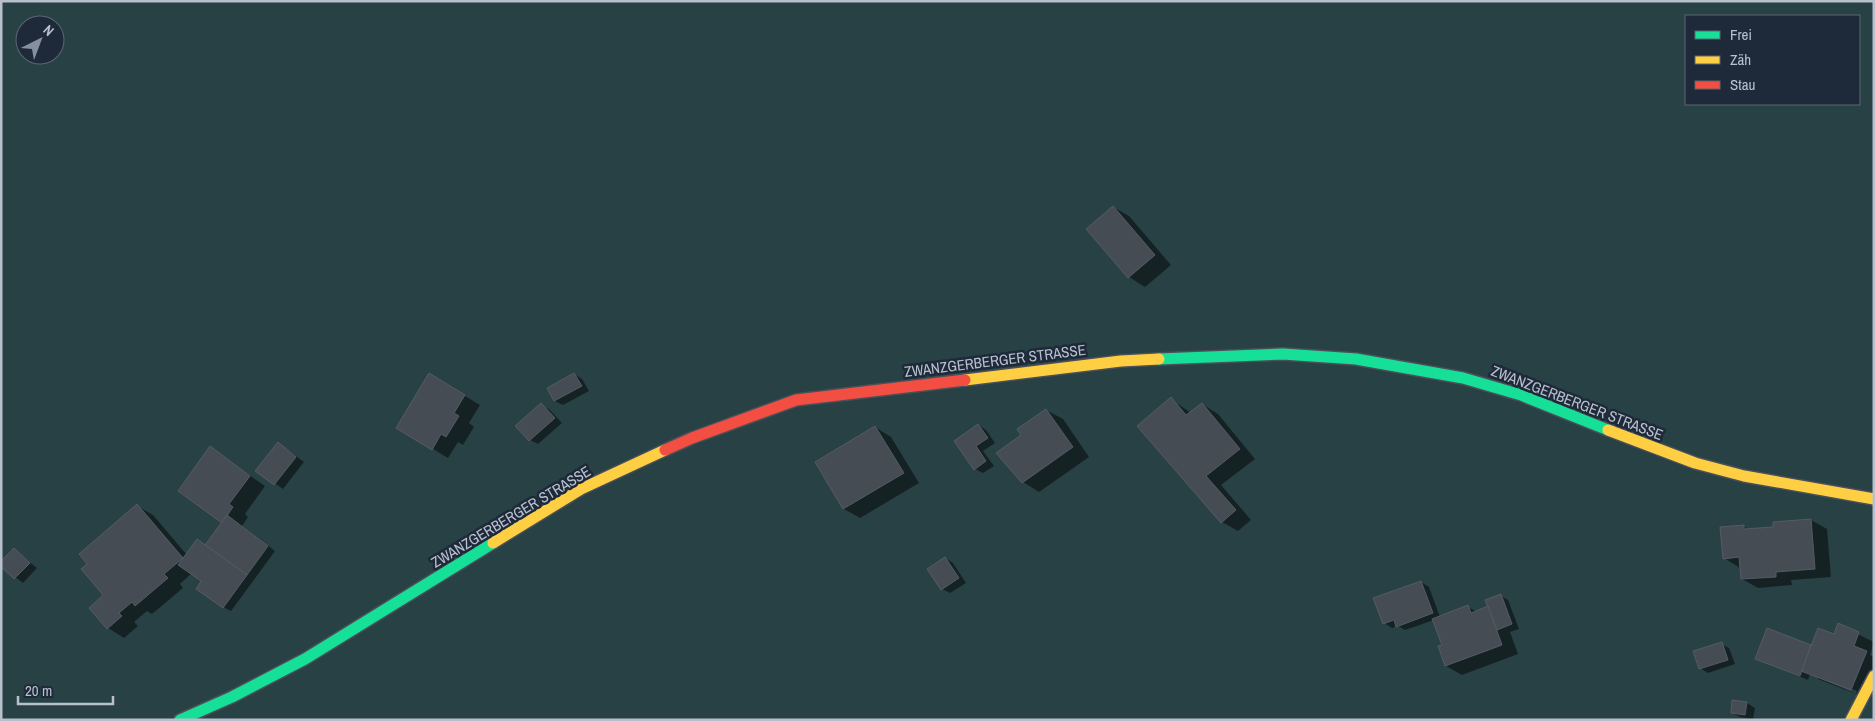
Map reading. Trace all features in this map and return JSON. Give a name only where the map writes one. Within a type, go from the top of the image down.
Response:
[{"type":"street","name":"ZWANZGERBERGER STRASSE","points":[[180,720],[232,697],[305,659],[581,489],[692,438],[796,400],[1122,361],[1283,354],[1356,359],[1463,378],[1521,395],[1642,444],[1695,463],[1744,476],[1874,499]]},
{"type":"street","points":[[1850,720],[1874,676]]},
{"type":"green space","points":[[1,1],[1874,1],[1874,720],[1,720]]},
{"type":"building","points":[[1113,206],[1155,255],[1128,278],[1086,229]]},
{"type":"building","points":[[429,373],[465,395],[454,413],[459,416],[446,437],[441,434],[432,450],[396,428]]},
{"type":"building","points":[[574,373],[582,386],[554,401],[547,388]]},
{"type":"building","points":[[1171,397],[1186,415],[1202,403],[1240,449],[1206,476],[1236,510],[1221,523],[1137,426]]},
{"type":"building","points":[[541,403],[555,418],[529,441],[515,426]]},
{"type":"building","points":[[1046,409],[1073,447],[1022,483],[996,453],[1021,435],[1017,429]]},
{"type":"building","points":[[978,424],[988,438],[976,446],[986,461],[974,470],[954,441]]},
{"type":"building","points":[[875,426],[904,473],[843,509],[815,462]]},
{"type":"building","points":[[278,442],[296,457],[274,485],[255,471]]},
{"type":"building","points":[[210,446],[250,476],[229,504],[233,507],[222,523],[178,491]]},
{"type":"building","points":[[137,504],[183,558],[164,574],[168,578],[135,606],[132,602],[119,613],[122,616],[107,629],[89,608],[103,595],[81,569],[87,564],[79,554]]},
{"type":"building","points":[[227,515],[268,546],[247,575],[205,545]]},
{"type":"building","points":[[1811,519],[1815,569],[1776,572],[1776,577],[1741,579],[1739,557],[1723,559],[1720,527],[1744,525],[1744,529],[1773,527],[1773,522]]},
{"type":"building","points":[[197,539],[247,575],[223,608],[196,589],[201,581],[178,565]]},
{"type":"building","points":[[14,548],[30,563],[14,579],[1,567],[1,561]]},
{"type":"building","points":[[945,557],[959,578],[941,590],[927,569]]},
{"type":"building","points":[[1421,581],[1433,613],[1396,627],[1394,620],[1383,624],[1373,598]]},
{"type":"building","points":[[1501,594],[1512,624],[1497,630],[1485,600]]},
{"type":"building","points":[[1468,605],[1471,613],[1488,606],[1502,645],[1445,666],[1438,646],[1442,645],[1432,619]]},
{"type":"building","points":[[1838,623],[1859,632],[1854,646],[1867,651],[1851,690],[1801,671],[1818,628],[1834,634]]},
{"type":"building","points":[[1767,628],[1811,645],[1800,676],[1755,659]]},
{"type":"building","points":[[1722,642],[1728,660],[1699,669],[1693,651]]},
{"type":"building","points":[[1732,700],[1747,702],[1745,715],[1731,713]]},
{"type":"traffic: fast","points":[[1159,359],[1283,354],[1356,359],[1463,378],[1521,395],[1608,430]]},
{"type":"traffic: fast","points":[[180,720],[232,697],[305,659],[493,543]]},
{"type":"traffic: slow","points":[[965,380],[1121,361],[1159,359]]},
{"type":"traffic: slow","points":[[1608,430],[1695,463],[1744,476],[1874,499]]},
{"type":"traffic: slow","points":[[493,543],[581,489],[665,450]]},
{"type":"traffic: slow","points":[[1851,720],[1874,676]]},
{"type":"traffic: jam","points":[[665,450],[692,438],[796,400],[965,380]]}]
